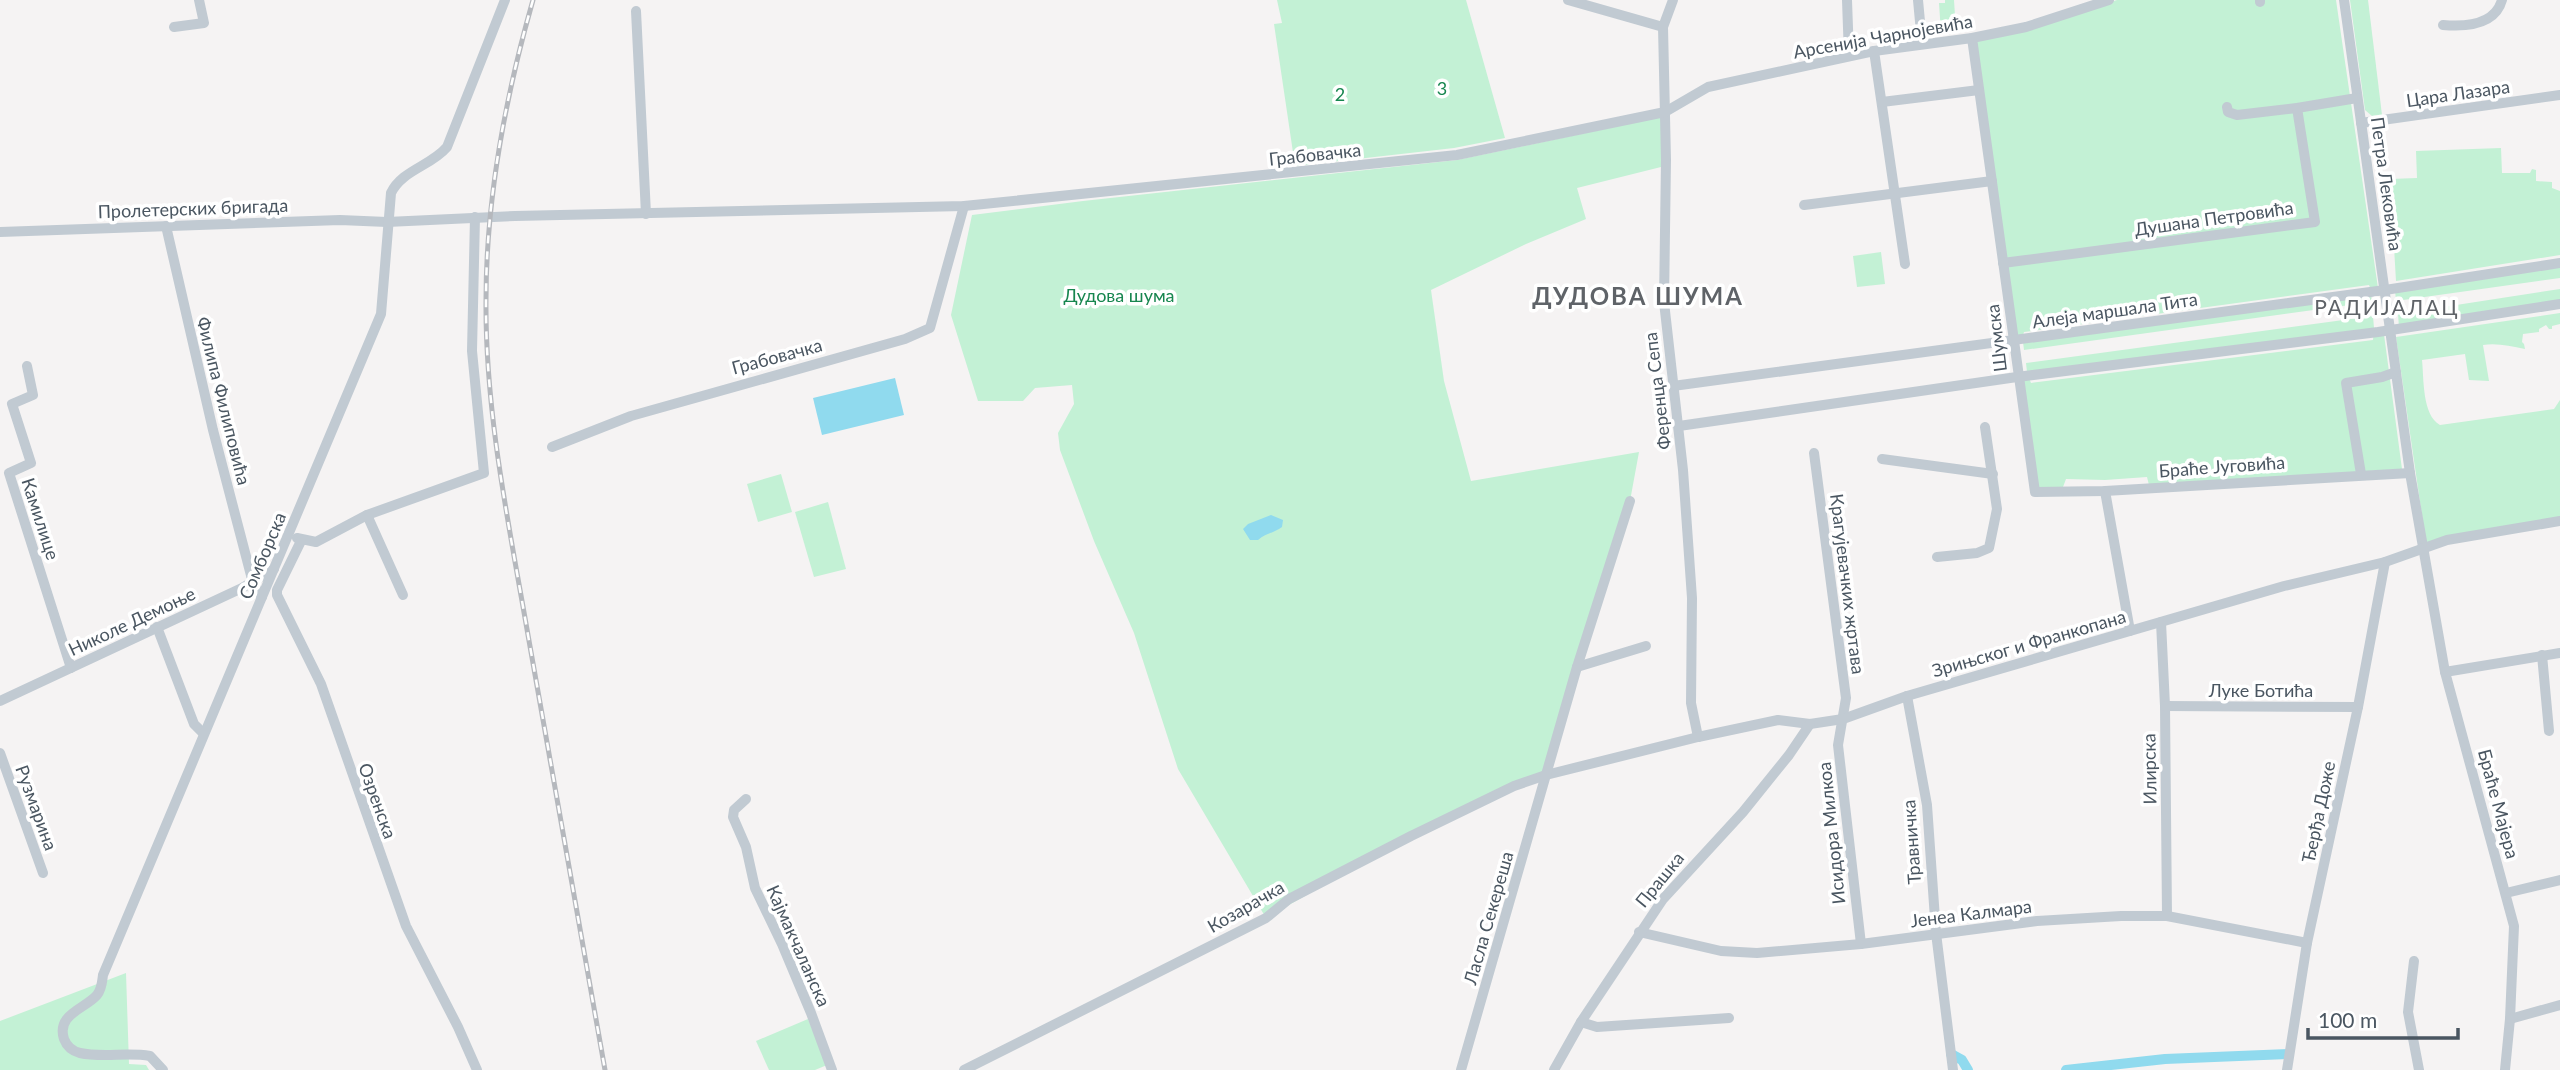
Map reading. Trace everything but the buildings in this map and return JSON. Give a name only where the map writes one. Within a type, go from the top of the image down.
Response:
[{"type":"street","points":[[174,27],[204,23],[198,0]]},
{"type":"street","name":"Сомборска","points":[[163,1070],[150,1056],[75,1052],[66,1043],[64,1027],[72,1012],[96,996],[101,989],[103,975],[203,733],[275,569],[381,314],[390,197],[396,184],[439,155],[450,142],[505,0]]},
{"type":"street","points":[[1568,0],[1664,27]]},
{"type":"street","name":"Ференца Сепа","points":[[1673,0],[1664,27],[1664,302],[1679,426],[1692,598],[1690,703],[1698,737]]},
{"type":"street","points":[[1847,0],[1849,56]]},
{"type":"street","points":[[1918,0],[1923,43]]},
{"type":"street","name":"Арсенија Чарнојевића","points":[[1665,112],[1708,87],[1874,51],[1972,38],[2026,27],[2109,0]]},
{"type":"street","name":"Петра Лековића","points":[[2344,0],[2410,472],[2424,549]]},
{"type":"street","points":[[2443,24],[2475,24],[2492,18],[2502,0]]},
{"type":"street","points":[[636,11],[646,215]]},
{"type":"street","name":"Шумска","points":[[1972,38],[2035,492]]},
{"type":"street","points":[[1874,51],[1905,264]]},
{"type":"street","points":[[1882,102],[1979,90]]},
{"type":"street","name":"Цара Лазара","points":[[2361,123],[2560,95]]},
{"type":"street","points":[[2227,107],[2228,112],[2237,115],[2357,98]]},
{"type":"street","name":"Душана Петровића","points":[[2003,263],[2315,222],[2297,108]]},
{"type":"street","name":"Грабовачка","points":[[387,222],[475,217],[964,206],[1457,155],[1665,112]]},
{"type":"street","points":[[1804,205],[1992,181]]},
{"type":"street","name":"Грабовачка","points":[[552,447],[631,416],[905,339],[930,328],[964,206]]},
{"type":"street","points":[[289,534],[301,541],[316,542],[366,515],[484,473],[472,351],[475,217]]},
{"type":"street","name":"Пролетерских бригада","points":[[0,232],[340,220],[387,222]]},
{"type":"street","name":"Филипа Филиповића","points":[[166,226],[213,430],[253,583],[262,597]]},
{"type":"street","name":"Алеја маршала Тита","points":[[1673,386],[2385,290],[2560,263]]},
{"type":"street","points":[[1679,426],[2017,377],[2390,330],[2560,304]]},
{"type":"street","name":"Камилице","points":[[27,366],[33,396],[12,404],[31,463],[9,472],[71,668]]},
{"type":"street","points":[[2361,474],[2346,383],[2396,372]]},
{"type":"street","points":[[1937,557],[1977,554],[1989,548],[1997,509],[1985,427]]},
{"type":"street","name":"Крагујевачких жртава","points":[[1814,453],[1846,698],[1843,719]]},
{"type":"street","points":[[1882,459],[1993,474]]},
{"type":"street","name":"Браће Југовића","points":[[2035,492],[2105,491],[2410,472]]},
{"type":"street","points":[[2105,491],[2130,631]]},
{"type":"street","points":[[1546,775],[1630,501]]},
{"type":"street","points":[[366,515],[403,595]]},
{"type":"street","name":"Зрињског и Франкопана","points":[[1546,775],[1778,720],[1810,724],[1843,719],[1907,696],[2284,586],[2385,562],[2447,540],[2560,521]]},
{"type":"street","name":"Озренска","points":[[301,541],[276,590],[277,595],[321,684],[405,926],[458,1027],[477,1070]]},
{"type":"street","name":"Браће Мајера","points":[[2424,549],[2445,672],[2514,926],[2505,1070]]},
{"type":"street","name":"Ђерђа Доже","points":[[2287,1070],[2306,943],[2358,707],[2385,562]]},
{"type":"street","name":"Николе Демоње","points":[[0,701],[253,583],[275,569]]},
{"type":"street","name":"Илирска","points":[[2161,622],[2165,706],[2167,916]]},
{"type":"street","points":[[157,627],[194,724],[203,733]]},
{"type":"street","points":[[1577,667],[1646,646]]},
{"type":"street","points":[[2445,672],[2560,653]]},
{"type":"street","points":[[2542,655],[2549,731]]},
{"type":"street","name":"Травничка","points":[[1907,696],[1927,805],[1936,933],[1953,1070]]},
{"type":"street","name":"Луке Ботића","points":[[2165,706],[2358,707]]},
{"type":"street","name":"Исидора Милкоа","points":[[1843,719],[1838,745],[1861,944]]},
{"type":"street","name":"Прашка","points":[[1554,1070],[1581,1022],[1663,899],[1707,848],[1743,812],[1790,755],[1810,724]]},
{"type":"street","name":"Рузмарина","points":[[0,753],[43,873]]},
{"type":"street","name":"Козарачка","points":[[964,1070],[1266,918],[1289,899],[1411,836],[1514,786],[1546,775]]},
{"type":"street","name":"Ласла Секереша","points":[[1461,1070],[1546,775]]},
{"type":"street","name":"Кајмакчаланска","points":[[746,799],[734,810],[733,817],[746,848],[755,888],[811,1013],[832,1070]]},
{"type":"street","points":[[2506,893],[2560,880]]},
{"type":"street","name":"Јенеа Калмара","points":[[1639,932],[1721,951],[1757,953],[1861,944],[2037,921],[2167,916],[2306,943]]},
{"type":"street","points":[[2414,961],[2408,1012],[2419,1070]]},
{"type":"street","points":[[2510,1019],[2560,1004]]},
{"type":"street","points":[[1581,1022],[1597,1027],[1729,1018]]},
{"type":"green space","points":[[1277,0],[1466,0],[1505,138],[1454,148],[1295,166],[1274,24],[1282,23]]},
{"type":"green space","points":[[1945,0],[1954,0],[1955,16],[1952,17],[1953,31],[1941,33],[1939,3],[1945,3]]},
{"type":"green space","points":[[2117,0],[2336,0],[2378,288],[2371,290],[2369,285],[2024,332],[2022,338],[2017,338],[1975,40],[2026,29]]},
{"type":"green space","points":[[2350,0],[2368,0],[2382,115],[2372,116],[2365,110]]},
{"type":"green space","name":"Дудова шума","points":[[1661,117],[1665,166],[1577,188],[1586,219],[1526,244],[1431,290],[1444,381],[1471,481],[1639,452],[1630,501],[1546,775],[1411,836],[1266,918],[1178,769],[1134,633],[1094,541],[1060,450],[1058,433],[1074,404],[1072,385],[1035,388],[1023,401],[978,401],[951,315],[972,215],[1457,160]]},
{"type":"green space","points":[[2501,148],[2502,173],[2530,173],[2532,169],[2536,170],[2536,181],[2552,182],[2552,188],[2560,191],[2560,255],[2396,281],[2390,179],[2417,178],[2416,151]]},
{"type":"green space","points":[[1881,252],[1885,284],[1857,287],[1853,256]]},
{"type":"green space","points":[[2560,267],[2560,278],[2396,301],[2395,290]]},
{"type":"green space","points":[[2560,289],[2560,300],[2399,327],[2398,314]]},
{"type":"green space","points":[[2371,294],[2372,302],[2024,350],[2023,342]]},
{"type":"green space","points":[[2560,313],[2560,324],[2552,326],[2552,329],[2546,325],[2539,329],[2539,332],[2523,334],[2525,349],[2483,345],[2489,381],[2469,380],[2465,354],[2422,360],[2427,405],[2434,420],[2440,425],[2554,409],[2560,400],[2560,517],[2426,543],[2396,337]]},
{"type":"green space","points":[[2373,316],[2374,328],[2383,327],[2402,469],[2149,485],[2147,477],[2066,479],[2063,487],[2037,489],[2021,379],[2029,378],[2031,383],[2373,340],[2374,329],[2027,372],[2026,363]]},
{"type":"green space","points":[[781,474],[792,512],[758,522],[747,484]]},
{"type":"green space","points":[[828,502],[846,569],[814,577],[795,512]]},
{"type":"green space","points":[[126,973],[129,1064],[146,1065],[149,1070],[0,1070],[0,1021]]},
{"type":"green space","points":[[808,1019],[827,1065],[815,1070],[769,1070],[756,1041]]},
{"type":"water","points":[[895,378],[904,415],[822,435],[813,398]]},
{"type":"water","points":[[1271,515],[1283,520],[1282,527],[1258,540],[1250,540],[1243,529],[1248,524]]},
{"type":"waterway","points":[[1951,1054],[1962,1060],[1968,1070]]},
{"type":"waterway","points":[[2066,1070],[2165,1059],[2289,1054]]},
{"type":"railway","points":[[533,0],[506,111],[493,186],[486,300],[489,385],[506,510],[605,1070]]},
{"type":"district","name":"ДУДОВА ШУМА","points":[[1638,297]]},
{"type":"district","name":"РАДИЈАЛАЦ","points":[[2387,308]]},
{"type":"park label","name":"3","points":[[1442,89]]},
{"type":"park label","name":"2","points":[[1340,95]]}]
